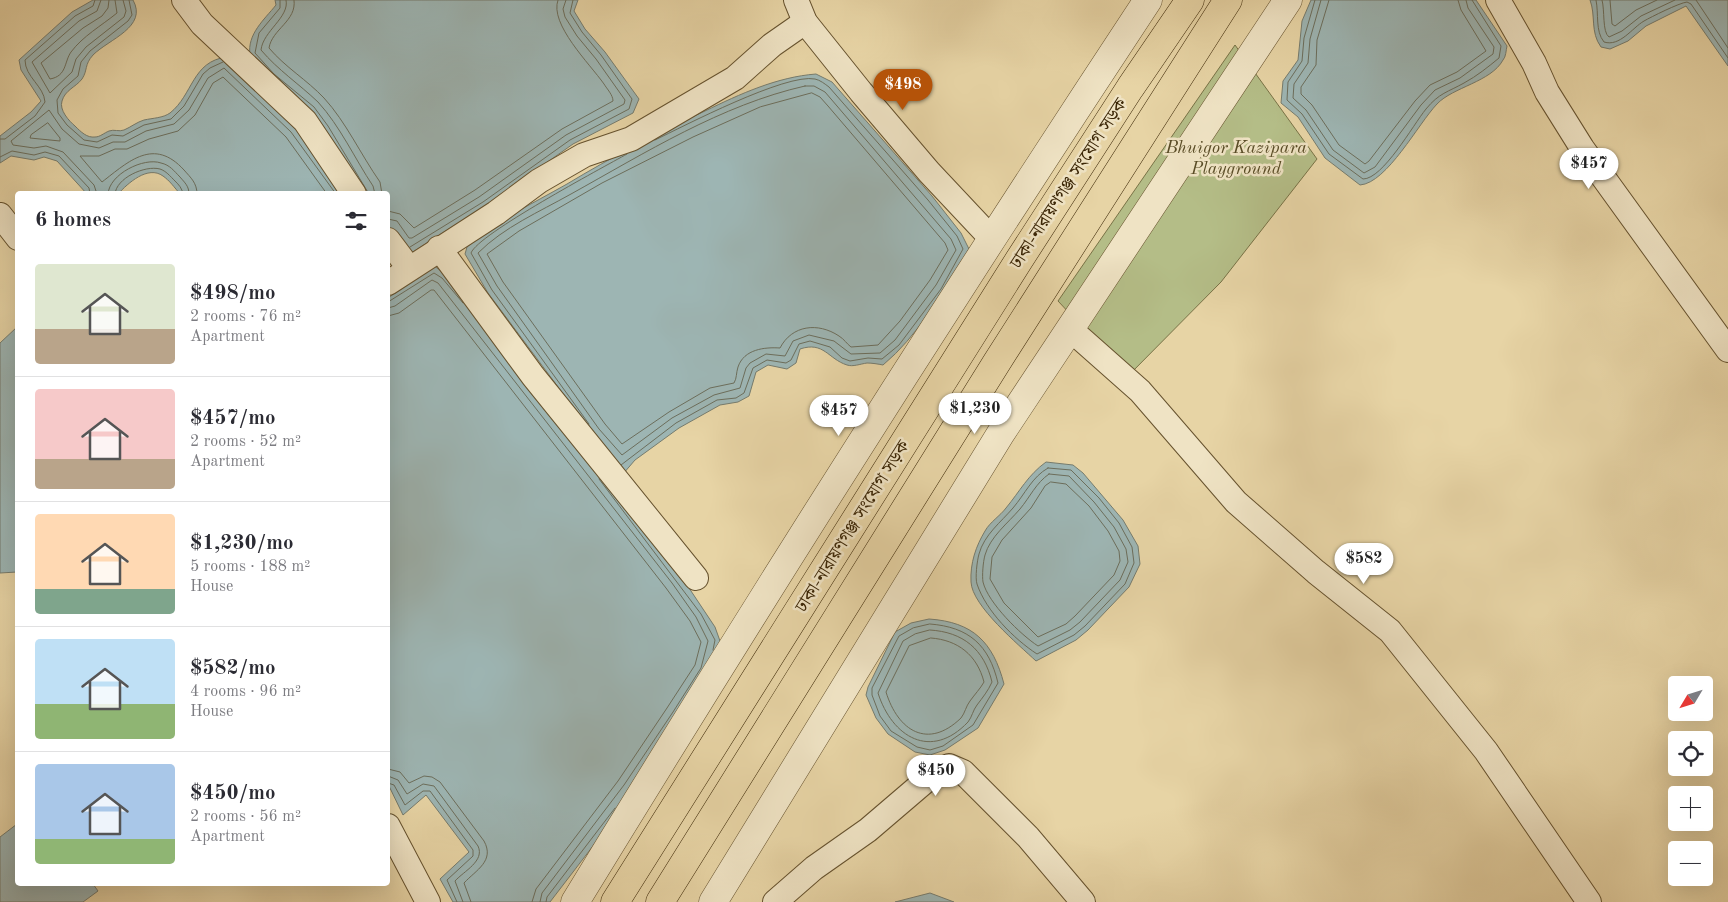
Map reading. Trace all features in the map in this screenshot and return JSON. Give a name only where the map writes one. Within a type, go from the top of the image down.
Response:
[{"type":"main road","name":"ঢাকা-নারায়ণগঞ্জ সংযোগ সড়ক","points":[[615,902],[1019,260],[1130,88],[1190,0]]},
{"type":"main road","name":"ঢাকা-নারায়ণগঞ্জ সংযোগ সড়ক","points":[[660,902],[996,362],[1228,0]]},
{"type":"street","points":[[184,0],[202,24],[305,121],[352,191]]},
{"type":"street","points":[[796,0],[805,22],[928,172],[991,238]]},
{"type":"street","points":[[575,902],[754,610],[991,238],[1148,0]]},
{"type":"street","points":[[714,902],[1001,433],[1288,0]]},
{"type":"street","points":[[1498,0],[1534,63],[1547,92],[1582,148],[1728,350]]},
{"type":"street","points":[[390,282],[496,213],[539,181],[584,155],[631,139],[727,83],[772,45],[805,22]]},
{"type":"street","points":[[0,215],[15,234]]},
{"type":"street","points":[[390,243],[409,268]]},
{"type":"street","points":[[440,248],[532,376],[696,578]]},
{"type":"street","points":[[1070,329],[1140,391],[1236,502],[1316,572],[1390,631],[1486,751],[1589,902]]},
{"type":"street","points":[[775,902],[814,868],[868,830],[930,777],[949,766],[963,772],[1028,837],[1083,902]]},
{"type":"street","points":[[390,830],[428,902]]},
{"type":"green space","name":"Bhuigor Kazipara Playground","points":[[1235,45],[1317,159],[1221,282],[1128,376],[1058,301]]},
{"type":"water","points":[[93,0],[133,0],[136,9],[135,18],[131,25],[125,32],[93,55],[88,62],[82,79],[63,97],[61,104],[63,112],[87,136],[97,137],[113,130],[122,131],[141,121],[167,115],[178,106],[194,80],[207,65],[215,60],[227,57],[281,104],[347,191],[178,191],[163,176],[151,173],[139,177],[121,191],[84,191],[57,161],[44,157],[34,160],[11,156],[0,163],[0,136],[31,112],[41,101],[21,70],[19,60],[72,12]]},
{"type":"water","points":[[275,0],[578,0],[574,11],[585,29],[605,52],[639,99],[633,113],[573,144],[485,206],[408,255],[390,230],[390,191],[363,191],[250,55],[251,40],[254,34],[276,5]]},
{"type":"water","points":[[1311,0],[1476,0],[1507,46],[1504,59],[1490,74],[1452,93],[1437,104],[1391,164],[1370,182],[1360,185],[1325,158],[1298,117],[1281,103],[1283,81],[1298,60],[1302,21]]},
{"type":"water","points":[[1590,0],[1728,0],[1728,66],[1686,6],[1646,26],[1628,41],[1610,49],[1601,47],[1595,36]]},
{"type":"water","points":[[816,74],[832,82],[932,196],[961,233],[969,249],[918,328],[896,354],[883,365],[867,363],[849,366],[815,347],[800,349],[796,363],[787,369],[768,365],[756,372],[749,396],[738,402],[720,405],[679,428],[635,460],[623,474],[488,293],[465,254],[467,247],[478,237],[515,213],[670,128],[759,87],[787,79]]},
{"type":"water","points":[[434,266],[446,274],[681,576],[715,627],[720,641],[716,660],[616,816],[550,902],[453,902],[440,879],[469,852],[426,795],[403,815],[390,788],[390,297]]},
{"type":"water","points":[[15,329],[15,572],[0,573],[0,343]]},
{"type":"water","points":[[1046,462],[1073,465],[1083,473],[1123,520],[1138,546],[1140,564],[1129,587],[1088,630],[1076,640],[1036,661],[1008,635],[979,602],[973,592],[971,575],[976,549],[987,528],[1004,511],[1029,478]]},
{"type":"water","points":[[929,619],[958,625],[979,637],[994,657],[1004,684],[978,728],[945,750],[930,755],[915,752],[888,734],[876,718],[866,695],[868,687],[895,632],[911,623]]},
{"type":"water","points":[[15,826],[15,886],[94,886],[98,891],[83,902],[0,902],[0,837]]},
{"type":"water","points":[[930,893],[954,902],[895,902]]}]
